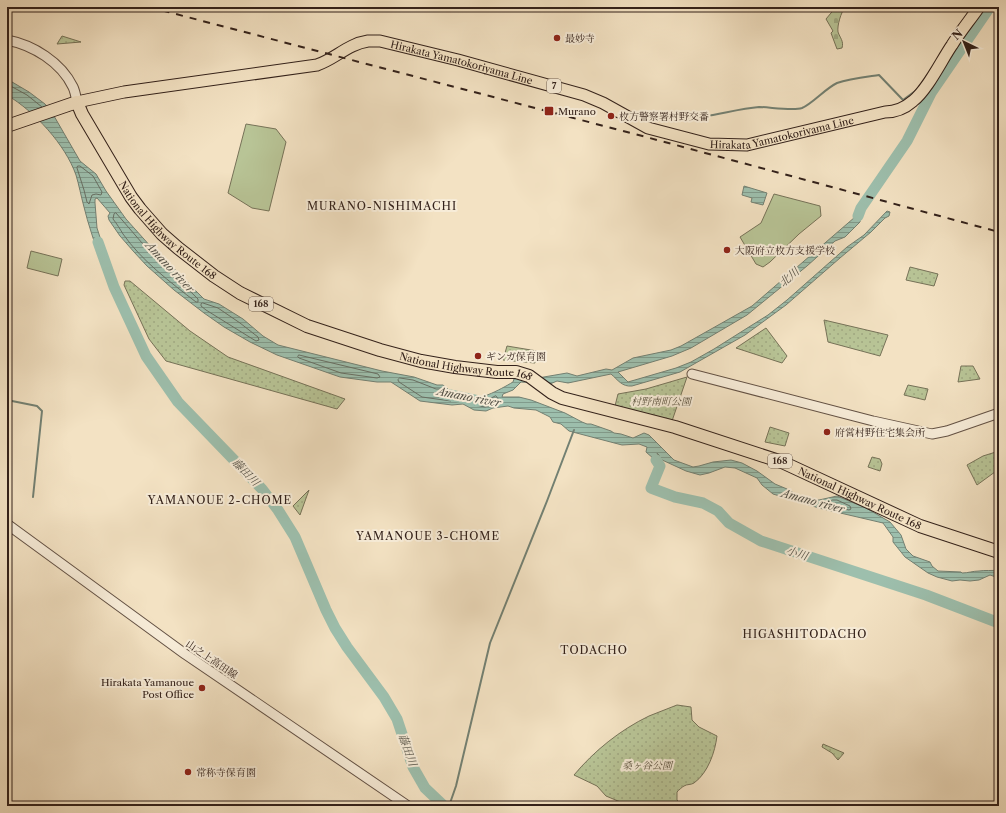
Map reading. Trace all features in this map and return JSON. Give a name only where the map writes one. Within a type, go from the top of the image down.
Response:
[{"type":"highway","points":[[11,124],[63,105],[76,102]]},
{"type":"highway","name":"National Highway Route 168","points":[[76,102],[130,197],[140,209],[162,234],[178,248],[240,294],[307,326],[380,350],[455,368],[497,372],[516,372],[529,376],[552,393],[562,398],[676,427],[782,462],[920,526],[999,552]]},
{"type":"main road","name":"Hirakata Yamatokoriyama Line","points":[[76,102],[131,92],[317,65],[325,63],[351,46],[367,41],[380,41],[461,61],[591,97],[648,128],[705,143],[747,145],[903,108],[914,100],[924,88],[952,44],[979,7]]},
{"type":"street","points":[[7,40],[21,43],[44,55],[64,72],[74,88],[76,102]]},
{"type":"street","points":[[692,374],[873,421],[932,434],[947,431],[999,413]]},
{"type":"street","name":"山之上高田線","points":[[7,524],[185,654],[408,806]]},
{"type":"green space","points":[[836,7],[845,7],[842,12],[838,29],[842,41],[842,48],[837,49],[831,33],[833,31],[826,19]]},
{"type":"green space","points":[[62,36],[81,42],[57,44]]},
{"type":"green space","points":[[246,124],[276,129],[286,142],[269,211],[252,208],[228,193]]},
{"type":"green space","points":[[774,194],[820,206],[821,216],[763,267],[756,264],[740,237],[761,223]]},
{"type":"green space","points":[[31,251],[62,259],[58,276],[27,268]]},
{"type":"green space","points":[[910,267],[938,274],[934,286],[906,280]]},
{"type":"green space","points":[[125,281],[130,281],[190,331],[228,357],[345,399],[337,409],[166,361],[149,339],[124,285]]},
{"type":"green space","points":[[824,320],[888,335],[880,356],[828,342]]},
{"type":"green space","points":[[766,328],[787,356],[782,363],[736,348]]},
{"type":"green space","points":[[507,346],[537,351],[535,363],[503,360]]},
{"type":"green space","points":[[961,366],[973,366],[980,379],[958,382]]},
{"type":"green space","name":"村野南町公園","points":[[687,377],[672,421],[615,406],[618,394],[646,389]]},
{"type":"green space","points":[[908,385],[928,389],[925,400],[904,395]]},
{"type":"green space","points":[[770,427],[789,433],[785,446],[765,442]]},
{"type":"green space","points":[[999,451],[999,469],[977,485],[967,465],[983,456]]},
{"type":"green space","points":[[872,457],[880,459],[882,464],[880,471],[868,467]]},
{"type":"green space","points":[[309,490],[300,515],[293,506]]},
{"type":"green space","name":"桑ヶ谷公園","points":[[677,705],[691,707],[692,720],[699,727],[717,736],[713,755],[703,774],[694,783],[685,785],[677,792],[677,800],[682,806],[630,806],[606,796],[597,786],[574,775],[599,749],[618,734],[649,716]]},
{"type":"green space","points":[[823,744],[844,753],[838,760],[832,753],[822,747]]},
{"type":"water","points":[[7,79],[29,92],[45,104],[54,116],[80,161],[96,174],[126,219],[152,248],[204,299],[219,304],[243,319],[263,336],[278,345],[382,371],[414,377],[437,385],[443,385],[453,394],[460,398],[466,399],[473,399],[488,395],[513,382],[514,379],[538,378],[567,373],[577,376],[606,369],[612,370],[633,358],[671,350],[681,346],[752,306],[855,217],[864,202],[867,204],[861,212],[860,222],[845,237],[835,241],[747,315],[691,348],[672,356],[618,372],[628,382],[691,362],[768,315],[847,247],[864,235],[887,211],[890,212],[889,216],[786,305],[745,335],[680,372],[632,386],[623,384],[611,374],[568,383],[557,381],[550,384],[521,382],[513,390],[503,394],[502,397],[519,397],[531,400],[565,413],[587,424],[633,438],[644,433],[649,435],[674,460],[693,467],[713,462],[731,460],[742,463],[757,471],[775,484],[803,498],[819,500],[837,496],[866,508],[890,522],[901,535],[906,549],[913,556],[930,562],[938,571],[962,573],[999,570],[999,578],[990,575],[979,580],[952,581],[937,577],[928,573],[905,557],[893,542],[893,537],[883,523],[819,508],[773,494],[762,485],[757,478],[735,468],[725,467],[700,475],[686,471],[660,459],[657,453],[662,465],[659,474],[655,473],[658,466],[654,459],[646,452],[647,447],[639,444],[622,445],[569,431],[561,424],[553,422],[550,417],[536,410],[508,406],[493,408],[486,411],[474,410],[463,404],[452,405],[420,401],[391,382],[377,382],[340,377],[277,355],[250,342],[204,313],[174,290],[147,266],[120,236],[109,220],[108,216],[110,213],[97,198],[95,199],[95,203],[97,228],[106,256],[99,257],[87,220],[76,175],[71,163],[65,152],[48,130],[28,110],[7,95]]},
{"type":"water","points":[[744,186],[767,193],[763,205],[751,202],[752,198],[742,195]]},
{"type":"waterway","name":"北川","points":[[858,216],[861,208],[907,141],[931,93],[990,7]]},
{"type":"waterway","points":[[642,121],[647,112],[660,117],[688,118],[703,117],[759,107],[798,109],[806,106],[828,88],[837,83],[879,75],[903,100],[918,89]]},
{"type":"waterway","name":"藤田川","points":[[98,242],[114,287],[146,356],[178,402],[262,489],[278,510],[295,537],[335,628],[347,647],[384,697],[397,719],[413,767],[425,788],[444,806]]},
{"type":"waterway","name":"Amano river","points":[[445,394],[479,401]]},
{"type":"waterway","points":[[7,400],[37,406],[42,411],[33,497]]},
{"type":"waterway","points":[[449,806],[456,786],[490,643],[574,430]]},
{"type":"waterway","name":"小川","points":[[656,460],[660,466],[651,488],[675,497],[703,503],[718,511],[729,523],[761,541],[926,595],[999,623]]},
{"type":"railway","points":[[149,7],[646,137],[999,232]]},
{"type":"place","name":"最妙寺","points":[[557,38]]},
{"type":"place","name":"Murano","points":[[549,111]]},
{"type":"place","name":"枚方警察署村野交番","points":[[611,116]]},
{"type":"place","name":"大阪府立枚方支援学校","points":[[727,250]]},
{"type":"place","name":"ギンガ保育園","points":[[478,356]]},
{"type":"place","name":"府営村野住宅集会所","points":[[827,432]]},
{"type":"place","name":"Hirakata Yamanoue Post Office","points":[[202,688]]},
{"type":"place","name":"常称寺保育園","points":[[188,772]]},
{"type":"district","name":"MURANO-NISHIMACHI","points":[[382,206]]},
{"type":"district","name":"YAMANOUE 2-CHOME","points":[[220,500]]},
{"type":"district","name":"YAMANOUE 3-CHOME","points":[[428,536]]},
{"type":"district","name":"HIGASHITODACHO","points":[[805,634]]},
{"type":"district","name":"TODACHO","points":[[594,650]]}]
